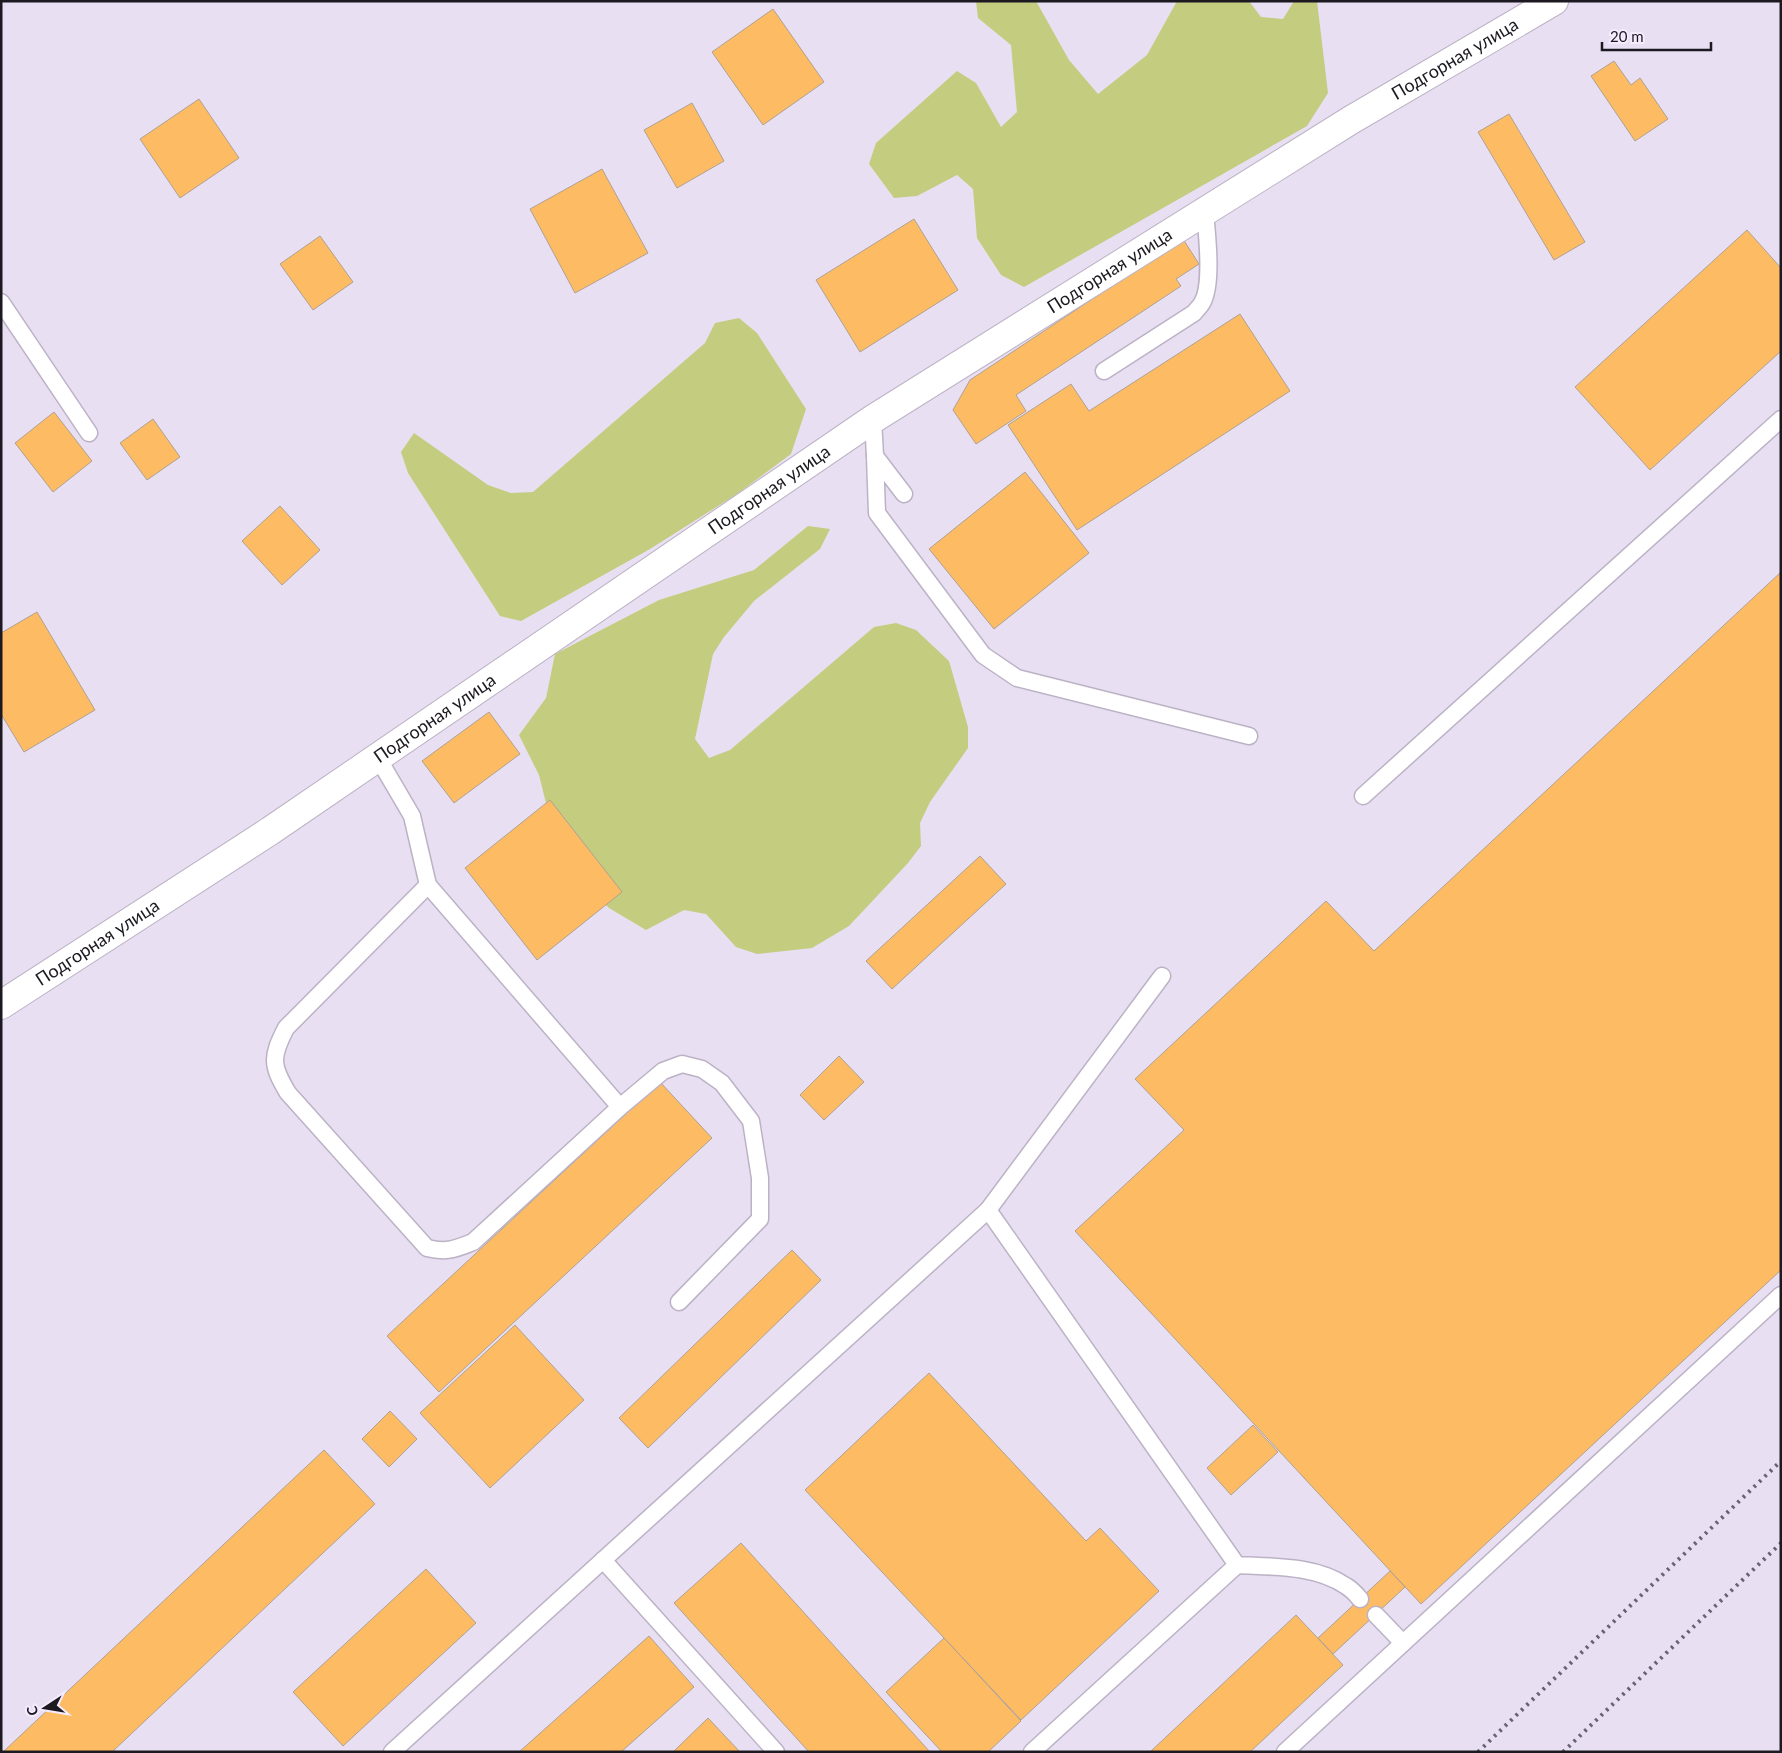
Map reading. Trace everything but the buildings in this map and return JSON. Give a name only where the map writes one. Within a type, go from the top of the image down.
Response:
[{"type":"street","name":"Подгорная улица","points":[[1,1005],[270,831],[873,419],[1351,120],[1554,1]]},
{"type":"lane","points":[[1104,371],[1194,313],[1202,303],[1208,276],[1205,212]]},
{"type":"lane","points":[[1,302],[89,433]]},
{"type":"lane","points":[[873,419],[877,513],[982,655],[1016,678],[1249,736]]},
{"type":"lane","points":[[1363,796],[1781,419]]},
{"type":"lane","points":[[876,456],[904,494]]},
{"type":"lane","points":[[378,758],[412,816],[428,885],[620,1107]]},
{"type":"lane","points":[[428,885],[286,1028],[278,1044],[274,1060],[278,1077],[288,1094],[428,1248],[443,1252],[474,1242],[620,1107],[663,1071],[682,1064],[702,1070],[722,1082],[751,1121],[760,1178],[760,1219],[678,1302]]},
{"type":"lane","points":[[392,1752],[988,1210],[1162,976]]},
{"type":"lane","points":[[988,1210],[1237,1564]]},
{"type":"lane","points":[[1285,1752],[1781,1295]]},
{"type":"lane","points":[[603,1560],[776,1752]]},
{"type":"lane","points":[[1032,1752],[1237,1564],[1280,1567],[1330,1577],[1347,1586],[1360,1599]]},
{"type":"lane","points":[[1376,1615],[1403,1643]]},
{"type":"green space","points":[[976,1],[1036,1],[1069,60],[1098,94],[1147,55],[1177,1],[1249,1],[1261,17],[1283,19],[1294,1],[1317,1],[1328,93],[1307,126],[1024,287],[1001,275],[977,238],[973,189],[957,175],[917,196],[894,198],[869,164],[876,143],[957,71],[976,83],[1001,127],[1017,112],[1011,45],[978,18]]},
{"type":"green space","points":[[739,318],[757,333],[806,409],[791,454],[737,494],[650,549],[521,621],[500,616],[408,473],[401,452],[414,433],[488,485],[511,493],[533,492],[705,343],[715,323]]},
{"type":"green space","points":[[808,526],[830,529],[820,549],[754,601],[724,637],[713,654],[695,739],[709,758],[730,750],[874,627],[896,623],[916,630],[949,661],[968,727],[968,748],[930,802],[920,823],[921,846],[908,863],[849,926],[812,948],[757,954],[736,947],[706,914],[684,910],[646,930],[609,908],[561,863],[539,775],[519,735],[546,698],[555,654],[659,600],[754,570]]},
{"type":"railway","points":[[1478,1752],[1781,1461]]},
{"type":"railway","points":[[1563,1752],[1781,1543]]}]
